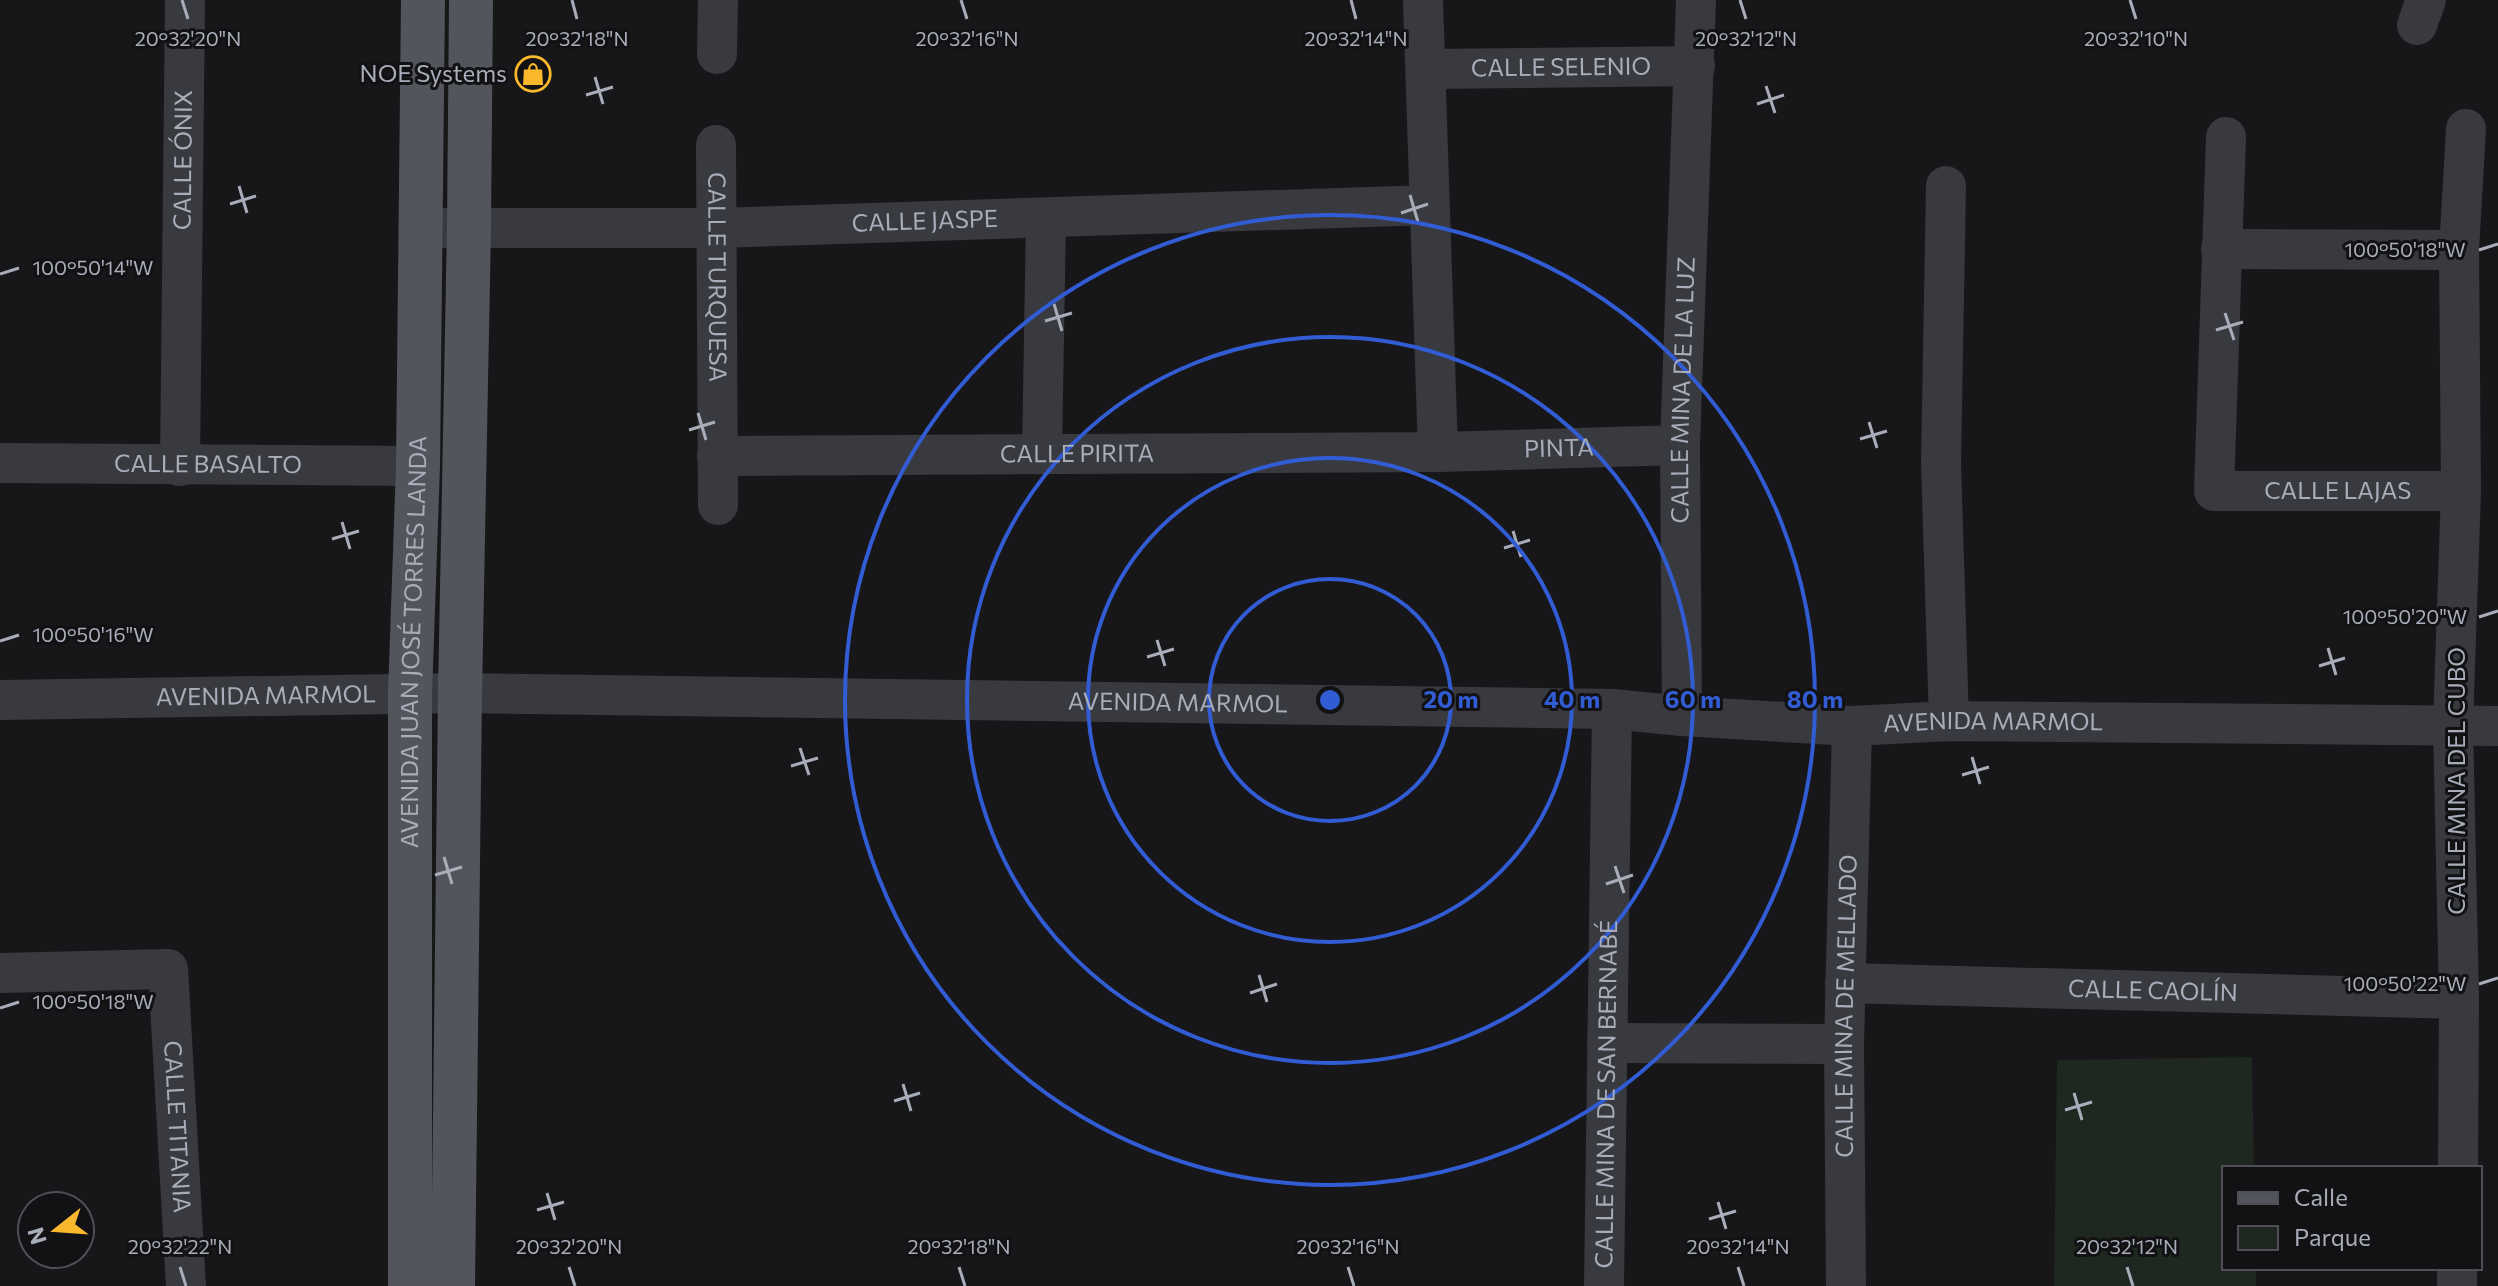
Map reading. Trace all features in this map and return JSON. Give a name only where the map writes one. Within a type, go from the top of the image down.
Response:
[{"type":"main road","name":"AVENIDA JUAN JOSÉ TORRES LANDA","points":[[410,1286],[410,694],[418,466],[423,0]]},
{"type":"main road","name":"AVENIDA JUAN JOSÉ TORRES LANDA","points":[[453,1286],[471,0]]},
{"type":"street","name":"CALLE ÓNIX","points":[[180,466],[185,0]]},
{"type":"street","points":[[717,54],[718,0]]},
{"type":"street","points":[[1423,0],[1438,452]]},
{"type":"street","name":"CALLE MINA DE LA LUZ","points":[[1682,716],[1680,445],[1696,0]]},
{"type":"street","name":"CALLE SELENIO","points":[[1427,69],[1695,66]]},
{"type":"street","name":"CALLE MINA DEL CUBO","points":[[2458,1166],[2459,999],[2453,725],[2461,491],[2459,250],[2466,129]]},
{"type":"street","points":[[2226,137],[2221,249],[2459,250]]},
{"type":"street","name":"CALLE TURQUESA","points":[[716,145],[718,505]]},
{"type":"street","points":[[1946,186],[1941,463],[1949,721]]},
{"type":"street","name":"CALLE JASPE","points":[[421,228],[717,228],[1429,205]]},
{"type":"street","points":[[1042,454],[1046,218]]},
{"type":"street","name":"CALLE LAJAS","points":[[2221,249],[2214,491],[2461,491]]},
{"type":"street","name":"PINTA","points":[[1438,452],[1680,445]]},
{"type":"street","name":"CALLE PIRITA","points":[[717,456],[1438,452]]},
{"type":"street","name":"CALLE BASALTO","points":[[0,463],[418,466]]},
{"type":"street","name":"AVENIDA MARMOL","points":[[0,700],[460,693],[1612,709],[1852,726],[1949,721],[2498,726]]},
{"type":"street","name":"CALLE MINA DE SAN BERNABÉ","points":[[1604,1286],[1612,709]]},
{"type":"street","name":"CALLE MINA DE MELLADO","points":[[1846,1286],[1844,1044],[1852,726]]},
{"type":"street","name":"CALLE TITANIA","points":[[0,973],[168,969],[186,1286]]},
{"type":"street","name":"CALLE CAOLÍN","points":[[1845,983],[2459,999]]},
{"type":"street","points":[[1607,1043],[1844,1044]]},
{"type":"green space","points":[[2252,1057],[2254,1166],[2222,1166],[2222,1270],[2256,1270],[2256,1286],[2054,1286],[2057,1060]]},
{"type":"place","name":"NOE Systems","points":[[533,74]]}]
